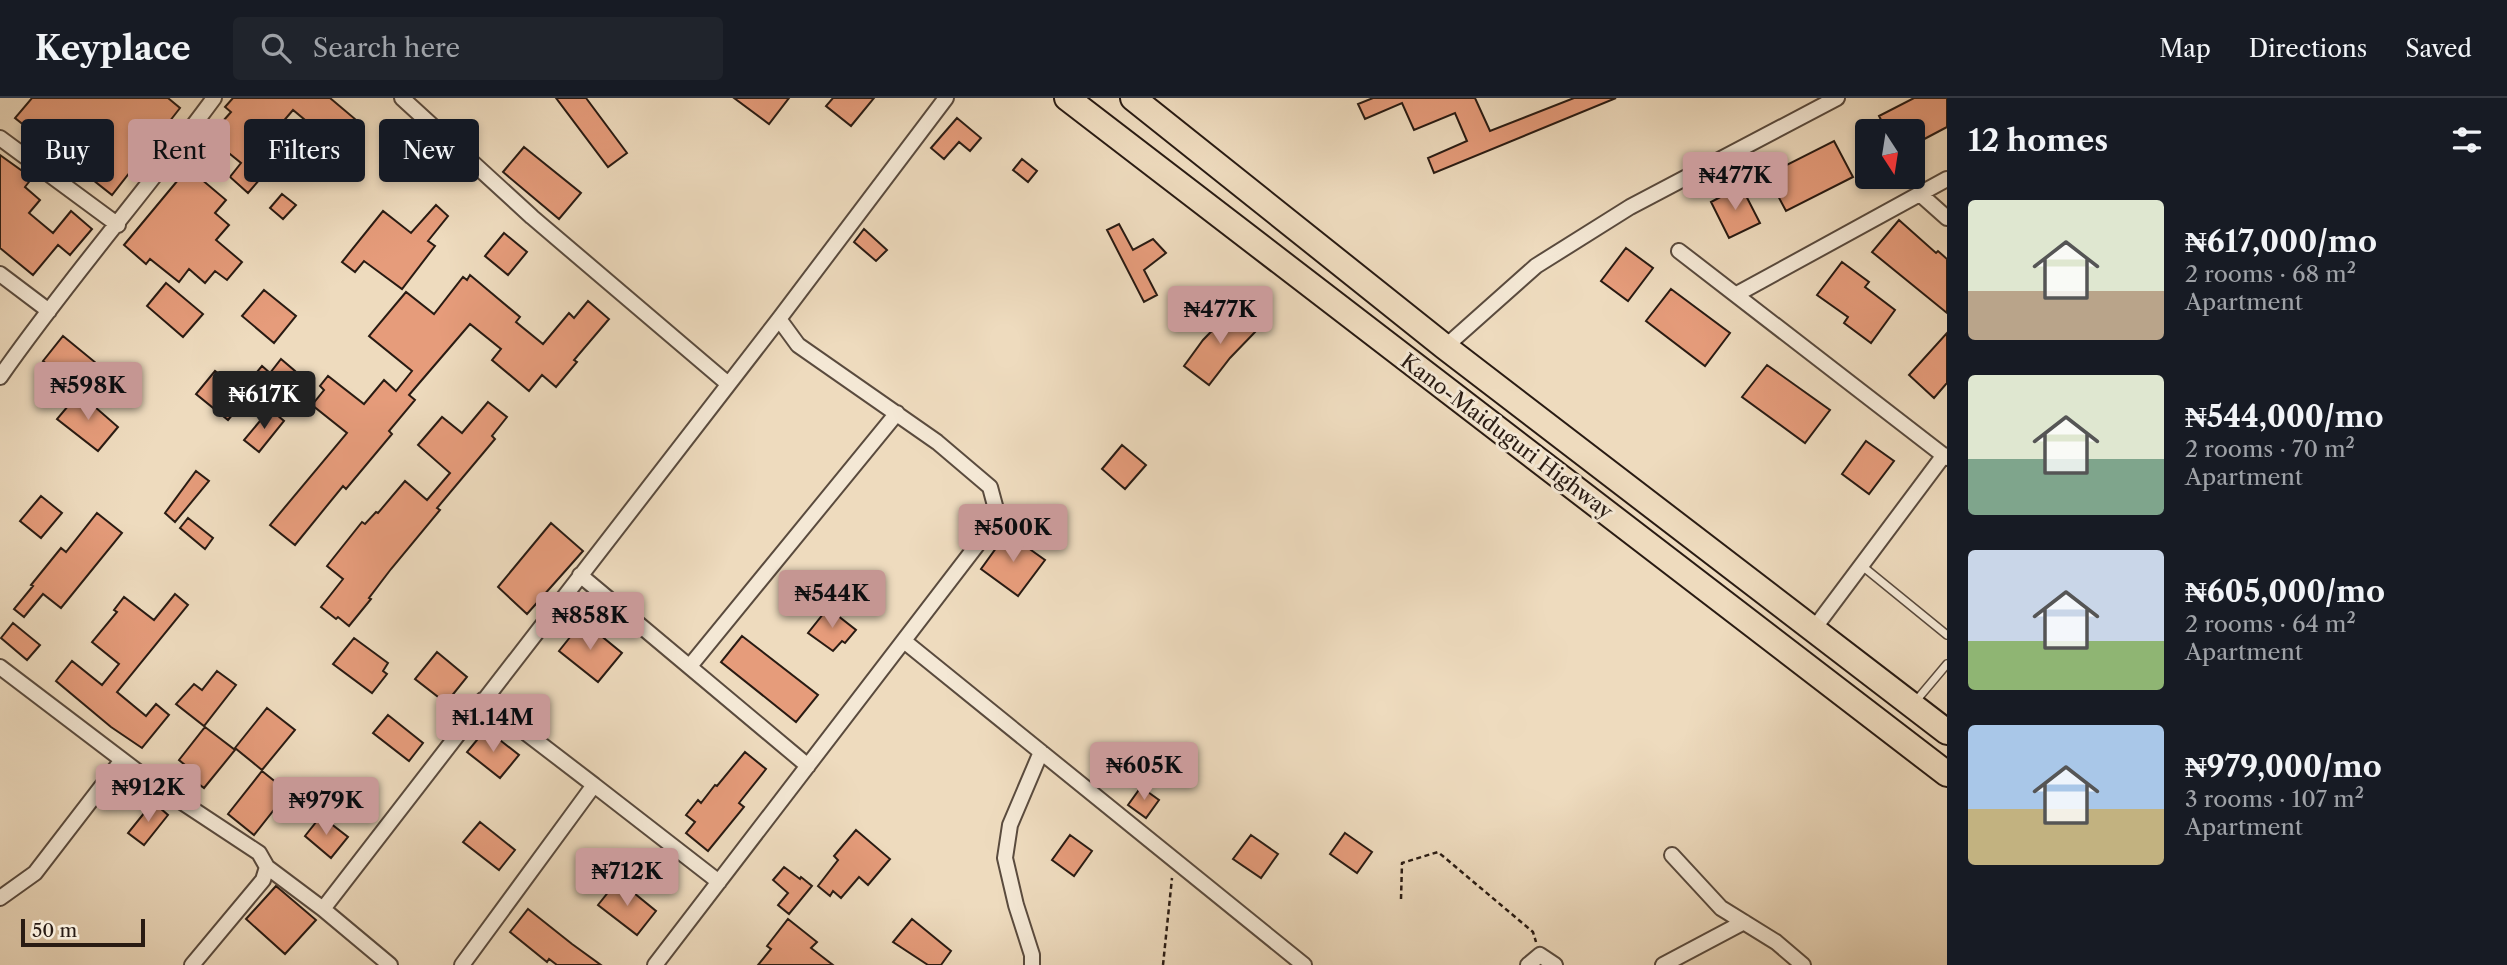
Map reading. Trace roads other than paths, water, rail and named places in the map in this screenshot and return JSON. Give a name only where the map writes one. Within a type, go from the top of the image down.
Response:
[{"type":"highway","name":"Kano-Maiduguri Highway","points":[[1067,98],[1947,774]]},
{"type":"highway","name":"Kano-Maiduguri Highway","points":[[1133,98],[1445,347],[1947,732]]},
{"type":"street","points":[[0,377],[215,98]]},
{"type":"street","points":[[402,98],[532,217],[727,383]]},
{"type":"street","points":[[323,909],[779,319],[946,98]]},
{"type":"street","points":[[1445,347],[1536,266],[1630,207],[1833,99]]},
{"type":"street","points":[[0,138],[118,225]]},
{"type":"street","points":[[1737,294],[1947,179]]},
{"type":"street","points":[[1920,194],[1947,218]]},
{"type":"street","points":[[1679,251],[1946,456],[1813,630]]},
{"type":"street","points":[[0,274],[49,311]]},
{"type":"street","points":[[655,965],[987,532],[997,513],[990,487],[937,442],[798,345],[779,319]]},
{"type":"street","points":[[690,666],[897,413]]},
{"type":"street","points":[[580,575],[808,766]]},
{"type":"street","points":[[904,641],[1304,965]]},
{"type":"street","points":[[0,667],[122,760],[259,853],[268,867],[390,965]]},
{"type":"street","points":[[483,700],[719,882]]},
{"type":"street","points":[[1032,965],[1032,955],[1005,858],[1010,825],[1041,752]]},
{"type":"street","points":[[0,898],[35,873],[122,760]]},
{"type":"street","points":[[463,965],[594,785]]},
{"type":"street","points":[[1672,855],[1721,908],[1776,942],[1803,965]]},
{"type":"street","points":[[192,965],[263,880],[268,867]]},
{"type":"street","points":[[1663,965],[1685,960],[1744,922]]},
{"type":"street","points":[[1534,960],[1555,965]]},
{"type":"lane","points":[[1861,565],[1947,635]]},
{"type":"lane","points":[[1912,705],[1947,664]]}]
